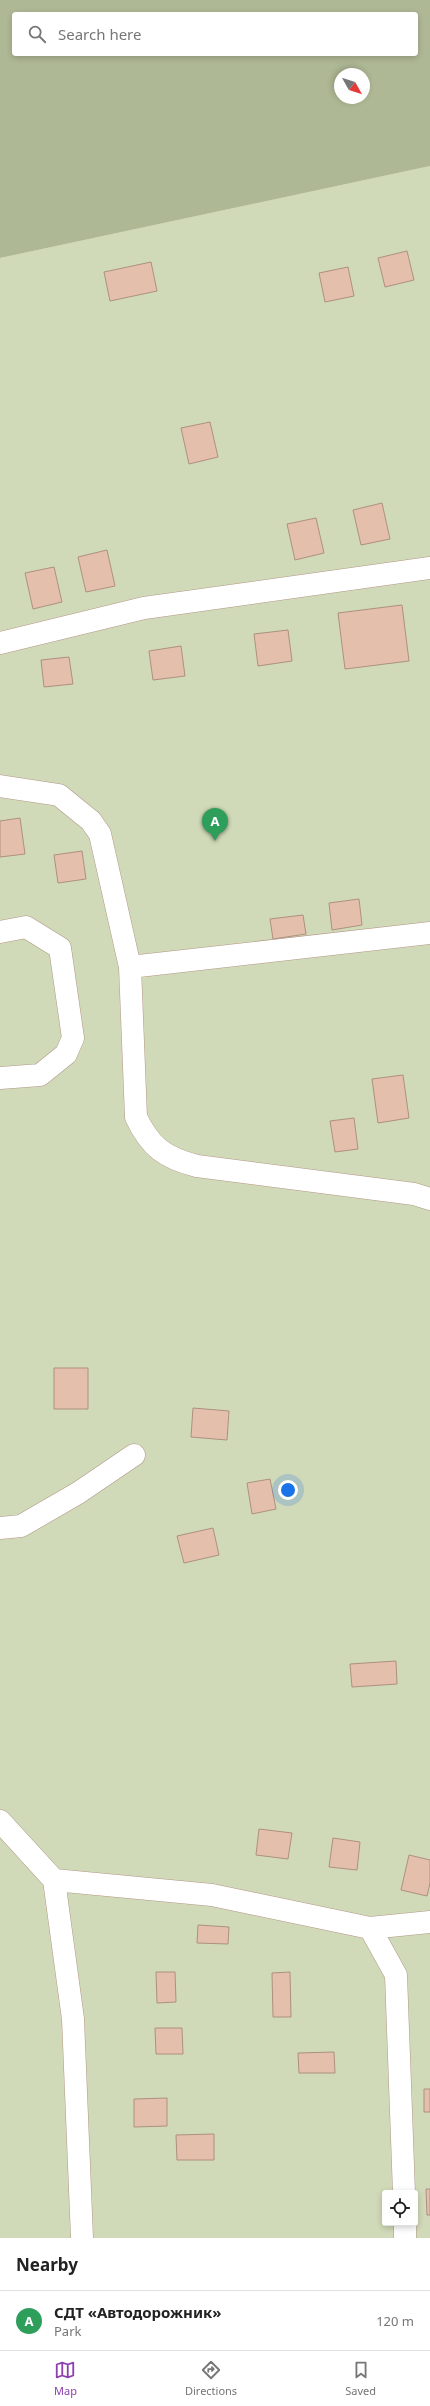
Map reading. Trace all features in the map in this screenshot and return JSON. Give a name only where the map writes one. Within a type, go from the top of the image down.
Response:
[{"type":"street","points":[[0,642],[144,608],[430,568]]},
{"type":"street","points":[[0,786],[59,795],[91,821],[100,834],[130,967],[136,1117],[142,1131],[160,1151],[175,1160],[197,1166],[414,1194],[430,1199]]},
{"type":"street","points":[[0,932],[26,927],[60,948],[73,1038],[66,1054],[40,1075],[0,1078]]},
{"type":"street","points":[[130,967],[430,933]]},
{"type":"street","points":[[0,1528],[21,1526],[78,1493],[134,1455]]},
{"type":"street","points":[[0,1821],[54,1880],[73,2019],[82,2238]]},
{"type":"street","points":[[54,1880],[212,1895],[370,1928],[430,1922]]},
{"type":"street","points":[[370,1928],[396,1975],[404,2190]]},
{"type":"street","points":[[405,2226],[405,2238]]},
{"type":"green space","points":[[0,0],[430,0],[430,166],[0,258]]},
{"type":"green space","points":[[430,166],[430,2238],[0,2238],[0,258]]},
{"type":"building","points":[[407,251],[414,280],[385,287],[378,258]]},
{"type":"building","points":[[151,262],[157,291],[110,301],[104,272]]},
{"type":"building","points":[[348,267],[354,296],[325,302],[319,273]]},
{"type":"building","points":[[210,422],[218,457],[189,464],[181,428]]},
{"type":"building","points":[[382,503],[390,539],[361,545],[353,510]]},
{"type":"building","points":[[316,518],[324,553],[295,560],[287,524]]},
{"type":"building","points":[[107,550],[115,586],[86,592],[78,557]]},
{"type":"building","points":[[54,567],[62,602],[33,609],[25,573]]},
{"type":"building","points":[[402,605],[409,661],[345,669],[338,613]]},
{"type":"building","points":[[288,630],[292,661],[258,666],[254,634]]},
{"type":"building","points":[[181,646],[185,676],[153,680],[149,651]]},
{"type":"building","points":[[69,657],[73,684],[44,687],[41,660]]},
{"type":"building","points":[[20,818],[25,854],[0,857],[0,821]]},
{"type":"building","points":[[82,851],[86,879],[58,883],[54,855]]},
{"type":"building","points":[[359,899],[362,925],[332,930],[329,903]]},
{"type":"building","points":[[303,915],[306,934],[273,939],[270,919]]},
{"type":"building","points":[[403,1075],[409,1118],[378,1123],[372,1079]]},
{"type":"building","points":[[354,1118],[358,1149],[335,1152],[330,1121]]},
{"type":"building","points":[[54,1368],[88,1368],[88,1409],[54,1409]]},
{"type":"building","points":[[193,1408],[229,1411],[227,1440],[191,1437]]},
{"type":"building","points":[[270,1479],[276,1509],[252,1514],[247,1483]]},
{"type":"building","points":[[213,1528],[219,1555],[184,1563],[177,1536]]},
{"type":"building","points":[[396,1661],[397,1684],[352,1687],[350,1664]]},
{"type":"building","points":[[259,1829],[292,1833],[288,1859],[256,1855]]},
{"type":"building","points":[[333,1838],[360,1842],[357,1870],[329,1867]]},
{"type":"building","points":[[409,1855],[430,1860],[430,1883],[427,1896],[401,1890]]},
{"type":"building","points":[[198,1925],[229,1927],[228,1944],[197,1943]]},
{"type":"building","points":[[156,1972],[175,1972],[176,2002],[157,2003]]},
{"type":"building","points":[[290,1972],[291,2017],[273,2017],[272,1973]]},
{"type":"building","points":[[155,2028],[182,2028],[183,2054],[156,2054]]},
{"type":"building","points":[[334,2052],[335,2073],[299,2073],[298,2053]]},
{"type":"building","points":[[424,2089],[430,2089],[430,2112],[424,2112]]},
{"type":"building","points":[[167,2098],[167,2126],[134,2127],[134,2099]]},
{"type":"building","points":[[214,2134],[214,2160],[177,2160],[176,2135]]},
{"type":"building","points":[[426,2189],[430,2189],[430,2215],[427,2215]]},
{"type":"place","name":"СДТ «Автодорожник»","points":[[215,841]]}]
